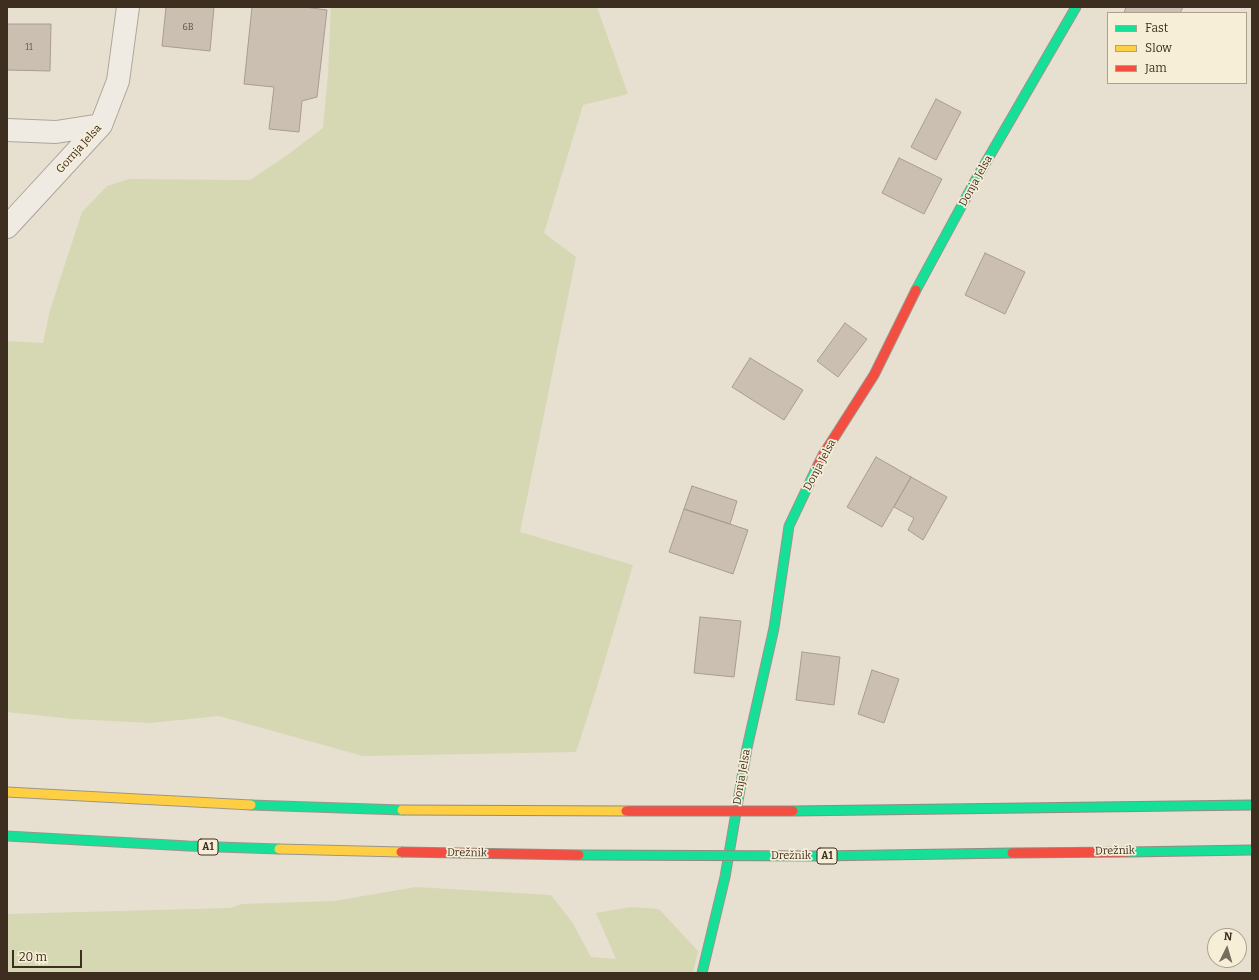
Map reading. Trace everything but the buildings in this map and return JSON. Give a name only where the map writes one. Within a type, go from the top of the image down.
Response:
[{"type":"main road","name":"Donja Jelsa","points":[[702,973],[725,877],[747,748],[774,628],[789,526],[823,456],[874,375],[921,280],[975,181],[1076,7]]},
{"type":"main road","points":[[7,792],[198,803],[402,810],[822,811],[1252,805]]},
{"type":"main road","name":"Drežnik","points":[[7,836],[188,846],[586,855],[820,856],[1252,850]]},
{"type":"street","name":"Gornja Jelsa","points":[[7,227],[101,125],[118,81],[128,7]]},
{"type":"street","points":[[7,130],[56,132],[101,125]]},
{"type":"green space","points":[[331,7],[597,7],[628,94],[583,105],[544,233],[576,257],[520,532],[633,565],[576,752],[363,756],[219,716],[150,723],[73,719],[7,712],[7,341],[43,343],[50,310],[82,212],[107,186],[129,179],[250,180],[286,156],[323,128],[328,74]]},
{"type":"green space","points":[[416,887],[551,895],[572,922],[591,957],[616,959],[596,913],[631,907],[659,909],[698,951],[693,973],[7,973],[7,914],[230,908],[242,904],[334,901]]},
{"type":"traffic: fast","points":[[916,290],[975,181],[1076,7]]},
{"type":"traffic: fast","points":[[702,973],[725,877],[747,748],[774,628],[789,526],[818,465]]},
{"type":"traffic: fast","points":[[251,805],[402,810]]},
{"type":"traffic: fast","points":[[793,811],[1252,805]]},
{"type":"traffic: fast","points":[[7,836],[188,846],[279,849]]},
{"type":"traffic: fast","points":[[1128,852],[1252,850]]},
{"type":"traffic: fast","points":[[579,855],[819,856],[1012,853]]},
{"type":"traffic: slow","points":[[7,792],[251,805]]},
{"type":"traffic: slow","points":[[402,810],[626,811]]},
{"type":"traffic: slow","points":[[279,849],[401,852]]},
{"type":"traffic: jam","points":[[818,465],[874,375],[916,290]]},
{"type":"traffic: jam","points":[[626,811],[793,811]]},
{"type":"traffic: jam","points":[[401,852],[579,855]]},
{"type":"traffic: jam","points":[[1012,853],[1128,852]]}]
